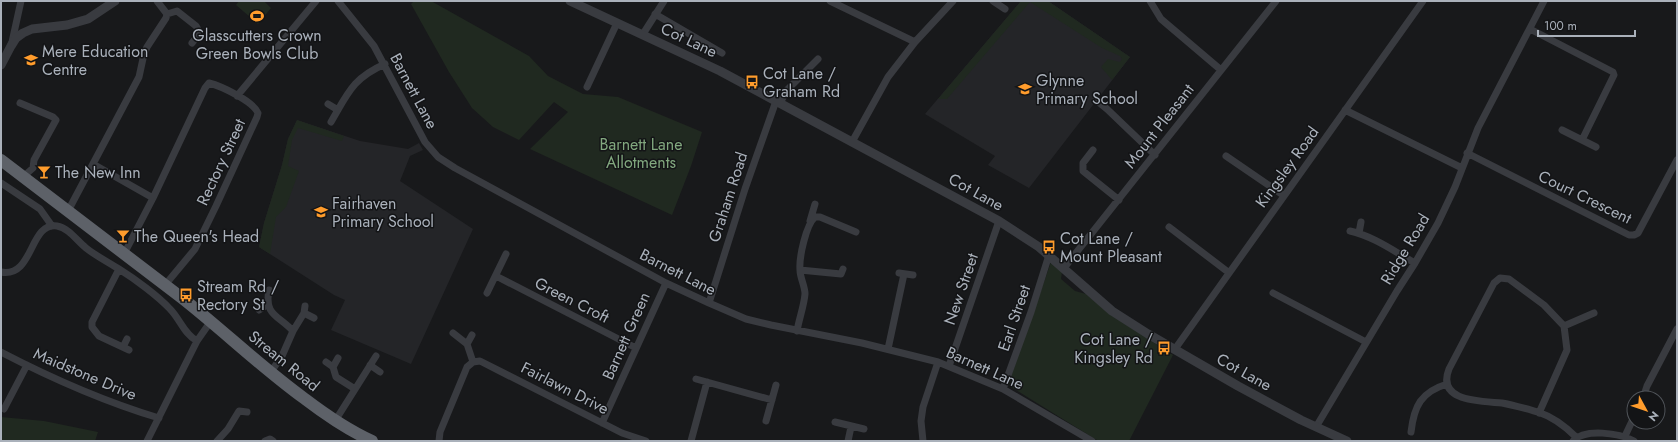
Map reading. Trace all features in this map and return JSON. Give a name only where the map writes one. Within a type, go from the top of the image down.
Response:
[{"type":"highway","name":"Stream Road","points":[[1,160],[24,176],[211,321],[270,373],[335,421],[372,441]]},
{"type":"street","points":[[11,46],[21,1]]},
{"type":"street","points":[[1,65],[16,38],[27,31],[67,25],[88,19],[115,1]]},
{"type":"street","points":[[157,1],[167,14]]},
{"type":"street","points":[[124,254],[153,198],[208,83],[216,85],[237,96],[316,1]]},
{"type":"street","name":"Barnett Lane","points":[[338,1],[374,46],[426,142],[438,157],[455,168],[666,283],[746,319],[796,331],[888,349],[938,362],[1003,389],[1083,439],[1092,441]]},
{"type":"street","name":"Cot Lane","points":[[570,1],[720,71],[999,221],[1028,239],[1049,255],[1112,311],[1238,386],[1316,427],[1348,441]]},
{"type":"street","points":[[643,34],[664,1]]},
{"type":"street","points":[[831,1],[915,42]]},
{"type":"street","points":[[852,142],[882,87],[915,42],[953,1]]},
{"type":"street","points":[[993,1],[1005,8]]},
{"type":"street","points":[[1150,1],[1161,19],[1221,70]]},
{"type":"street","name":"Mount Pleasant","points":[[1064,268],[1276,1]]},
{"type":"street","name":"Kingsley Road","points":[[1175,349],[1228,272],[1423,1]]},
{"type":"street","name":"Ridge Road","points":[[1316,427],[1415,263],[1438,222],[1478,128],[1544,1]]},
{"type":"street","points":[[167,14],[177,11],[196,26],[200,33],[192,43]]},
{"type":"street","points":[[68,211],[139,77],[147,47],[166,18],[167,14]]},
{"type":"street","points":[[655,14],[722,53]]},
{"type":"street","points":[[587,87],[617,23]]},
{"type":"street","points":[[1530,28],[1613,72],[1614,75],[1582,140]]},
{"type":"street","name":"Graham Road","points":[[709,303],[745,189],[778,102],[787,90],[813,69],[818,59]]},
{"type":"street","points":[[332,122],[347,94],[358,81],[369,71],[385,64]]},
{"type":"street","name":"Rectory Street","points":[[165,285],[194,249],[243,150],[257,117],[257,110],[237,96]]},
{"type":"street","points":[[1096,100],[1154,155]]},
{"type":"street","points":[[20,103],[53,117],[56,120],[34,160],[33,168],[24,176]]},
{"type":"street","points":[[328,104],[338,110]]},
{"type":"street","points":[[1345,110],[1462,168]]},
{"type":"street","points":[[1562,130],[1596,147]]},
{"type":"street","points":[[1093,150],[1083,163],[1084,171],[1119,200]]},
{"type":"street","name":"Court Crescent","points":[[1467,153],[1628,235],[1638,233],[1677,160]]},
{"type":"street","points":[[1226,156],[1283,196]]},
{"type":"street","points":[[94,164],[153,198]]},
{"type":"street","points":[[1,183],[40,209],[52,226],[66,230],[97,256],[119,270],[170,308],[191,338],[197,341]]},
{"type":"street","points":[[796,331],[805,293],[800,270],[802,249],[815,204]]},
{"type":"street","points":[[810,222],[815,217],[820,217],[856,232]]},
{"type":"street","name":"New Street","points":[[949,366],[999,221]]},
{"type":"street","points":[[1359,233],[1361,222]]},
{"type":"street","points":[[1,272],[10,273],[19,269],[42,233],[52,226]]},
{"type":"street","points":[[1169,227],[1228,272]]},
{"type":"street","points":[[1350,231],[1359,233],[1415,263]]},
{"type":"street","points":[[487,293],[506,254]]},
{"type":"street","name":"Earl Street","points":[[1003,389],[1031,312],[1049,255]]},
{"type":"street","points":[[800,270],[842,274],[843,269]]},
{"type":"street","points":[[119,270],[92,322],[92,327],[99,336],[126,349],[127,339]]},
{"type":"street","points":[[888,349],[902,273],[913,275]]},
{"type":"street","name":"Green Croft","points":[[496,276],[636,348]]},
{"type":"street","points":[[1539,413],[1567,350],[1564,326],[1544,305],[1510,279],[1506,277],[1500,278],[1494,283],[1449,369],[1446,377],[1447,384],[1457,395],[1467,400],[1503,404],[1539,413],[1560,422],[1574,439],[1581,435],[1610,433],[1625,436],[1634,441]]},
{"type":"street","name":"Barnett Green","points":[[602,424],[666,283]]},
{"type":"street","points":[[269,290],[268,305],[276,316],[293,331]]},
{"type":"street","points":[[1273,293],[1366,342]]},
{"type":"street","points":[[259,310],[268,305]]},
{"type":"street","points":[[270,373],[282,356],[304,310],[314,318]]},
{"type":"street","points":[[1564,326],[1594,313]]},
{"type":"street","points":[[147,441],[197,341],[211,321]]},
{"type":"street","points":[[1646,390],[1677,329]]},
{"type":"street","points":[[439,441],[440,432],[467,367],[473,362],[467,344],[453,333]]},
{"type":"street","points":[[467,344],[472,335]]},
{"type":"street","name":"Maidstone Drive","points":[[1,352],[27,365],[133,410],[159,418]]},
{"type":"street","points":[[335,421],[376,356]]},
{"type":"street","points":[[333,368],[338,358]]},
{"type":"street","name":"Fairlawn Drive","points":[[473,362],[480,360],[602,424],[646,441]]},
{"type":"street","points":[[326,362],[333,368],[336,378],[355,389]]},
{"type":"street","points":[[923,441],[921,421],[923,407],[938,362]]},
{"type":"street","points":[[4,404],[27,365]]},
{"type":"street","points":[[370,365],[380,372]]},
{"type":"street","points":[[696,378],[772,400]]},
{"type":"street","points":[[691,441],[707,382]]},
{"type":"street","points":[[1411,432],[1415,411],[1423,397],[1435,388],[1447,384]]},
{"type":"street","points":[[766,421],[776,385]]},
{"type":"street","points":[[217,441],[228,429],[239,411],[247,412]]},
{"type":"street","points":[[835,422],[864,429]]},
{"type":"street","points":[[848,441],[851,427]]},
{"type":"street","points":[[1625,436],[1628,430]]},
{"type":"shaded area","name":"Glynne Primary School","points":[[1021,1],[1048,1],[1130,57],[1029,188],[988,165],[995,156],[925,114]]},
{"type":"shaded area","points":[[297,120],[360,141],[408,149],[419,143],[423,150],[410,156],[400,181],[473,229],[411,364],[331,330],[345,300],[334,295],[259,247],[264,223],[282,165],[288,139]]},
{"type":"green space","name":"Glasscutters Crown Green Bowls Club","points":[[239,1],[264,1],[271,8],[258,24],[236,5]]},
{"type":"green space","name":"Barnett Lane Allotments","points":[[414,1],[431,1],[529,56],[548,76],[583,94],[618,97],[702,132],[691,166],[672,215],[530,149],[568,112],[554,102],[519,140],[493,127],[472,108],[449,72],[411,4]]},
{"type":"green space","points":[[1021,1],[1048,1],[1130,57],[1112,80],[1101,67],[1108,59],[1120,62],[1122,59],[1120,56],[1102,48],[1030,2],[947,99],[938,99]]},
{"type":"green space","points":[[297,120],[344,136],[342,141],[298,128],[292,140],[288,166],[299,171],[286,207],[276,217],[270,254],[259,247],[264,223],[282,165],[288,139]]},
{"type":"green space","points":[[1051,262],[1062,272],[1061,279],[1075,291],[1086,294],[1111,315],[1173,355],[1129,441],[1099,441],[1008,385]]},
{"type":"green space","points":[[1,417],[44,421],[98,432],[95,441],[1,441]]},
{"type":"place","name":"Glasscutters Crown Green Bowls Club","points":[[257,16]]},
{"type":"place","name":"Mere Education Centre","points":[[31,60]]},
{"type":"place","name":"Cot Lane / Graham Rd","points":[[752,82]]},
{"type":"place","name":"Glynne Primary School","points":[[1025,89]]},
{"type":"place","name":"The New Inn","points":[[44,172]]},
{"type":"place","name":"Fairhaven Primary School","points":[[321,212]]},
{"type":"place","name":"The Queen's Head","points":[[123,236]]},
{"type":"place","name":"Cot Lane / Mount Pleasant","points":[[1049,247]]},
{"type":"place","name":"Stream Rd / Rectory St","points":[[186,295]]},
{"type":"place","name":"Cot Lane / Kingsley Rd","points":[[1164,348]]}]
